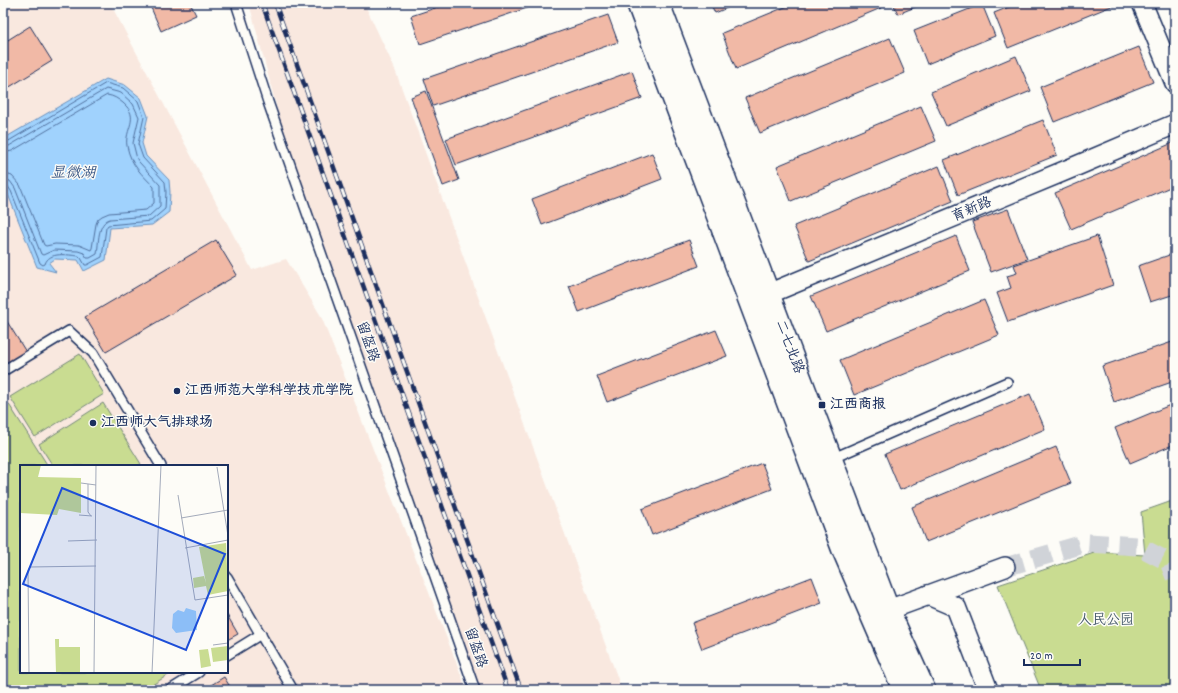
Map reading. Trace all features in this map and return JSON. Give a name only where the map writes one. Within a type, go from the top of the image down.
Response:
[{"type":"main road","name":"二七北路","points":[[638,3],[843,549],[904,690]]},
{"type":"main road","name":"二七北路","points":[[658,3],[888,610],[924,690]]},
{"type":"street","points":[[1142,3],[1175,83]]},
{"type":"street","name":"育新路","points":[[768,294],[1175,124]]},
{"type":"street","points":[[888,610],[1005,567]]},
{"type":"street","points":[[928,595],[956,608],[988,690]]},
{"type":"lane","name":"留盔路","points":[[236,3],[270,109],[475,690]]},
{"type":"lane","points":[[3,372],[69,331],[93,353],[160,465]]},
{"type":"lane","points":[[831,458],[1007,382]]},
{"type":"lane","points":[[228,579],[293,690]]},
{"type":"lane","points":[[228,654],[261,634]]},
{"type":"lane","points":[[170,690],[197,673]]},
{"type":"shaded area","name":"江西师范大学科学技术学院","points":[[3,3],[110,3],[252,270],[286,259],[321,316],[467,690],[3,690]]},
{"type":"shaded area","points":[[249,3],[364,3],[394,67],[622,690],[481,690],[426,543],[285,139]]},
{"type":"green space","points":[[80,354],[104,394],[35,437],[10,397]]},
{"type":"green space","points":[[3,395],[47,465],[20,465],[20,673],[171,673],[144,690],[3,690]]},
{"type":"green space","name":"江西师大气排球场","points":[[103,403],[141,464],[52,465],[39,444]]},
{"type":"green space","name":"人民公园","points":[[1175,500],[1175,690],[1041,690],[998,585],[1097,552],[1145,555],[1141,512]]},
{"type":"water","name":"显微湖","points":[[106,79],[125,85],[141,98],[148,116],[142,143],[146,156],[169,180],[169,212],[152,225],[110,228],[106,260],[84,271],[78,260],[55,259],[49,263],[56,272],[37,267],[7,192],[3,186],[3,139]]},
{"type":"building","points":[[149,3],[190,3],[196,15],[161,31]]},
{"type":"building","points":[[450,3],[542,3],[420,44],[411,16]]},
{"type":"building","points":[[710,3],[739,3],[715,13]]},
{"type":"building","points":[[795,3],[879,3],[881,8],[736,69],[722,33]]},
{"type":"building","points":[[893,3],[925,3],[898,14]]},
{"type":"building","points":[[1019,3],[1119,3],[1008,48],[994,13]]},
{"type":"building","points":[[982,4],[995,36],[927,64],[914,31]]},
{"type":"building","points":[[608,15],[618,42],[433,106],[424,79]]},
{"type":"building","points":[[30,26],[52,61],[3,91],[3,43]]},
{"type":"building","points":[[890,38],[905,73],[760,133],[745,98]]},
{"type":"building","points":[[1139,47],[1153,82],[1054,122],[1040,87]]},
{"type":"building","points":[[1016,56],[1031,91],[946,126],[931,92]]},
{"type":"building","points":[[632,71],[642,98],[456,165],[446,139]]},
{"type":"building","points":[[426,91],[459,180],[443,186],[411,97]]},
{"type":"building","points":[[921,106],[936,141],[791,201],[777,166]]},
{"type":"building","points":[[1043,120],[1057,155],[958,195],[944,160]]},
{"type":"building","points":[[1175,142],[1175,185],[1071,229],[1055,193]]},
{"type":"building","points":[[652,153],[662,179],[542,225],[532,199]]},
{"type":"building","points":[[939,166],[953,201],[809,261],[794,226]]},
{"type":"building","points":[[1008,209],[1027,259],[991,272],[972,222]]},
{"type":"building","points":[[956,236],[970,271],[826,331],[811,296]]},
{"type":"building","points":[[1097,236],[1113,285],[1008,322],[997,293],[1011,288],[1007,276],[1017,273],[1014,265]]},
{"type":"building","points":[[216,240],[237,275],[106,352],[85,317]]},
{"type":"building","points":[[689,240],[699,266],[579,312],[569,286]]},
{"type":"building","points":[[1175,253],[1175,294],[1150,302],[1138,266]]},
{"type":"building","points":[[984,300],[999,335],[854,395],[840,360]]},
{"type":"building","points":[[3,315],[26,352],[3,366]]},
{"type":"building","points":[[716,330],[727,356],[607,402],[597,376]]},
{"type":"building","points":[[1175,341],[1175,381],[1114,402],[1102,366]]},
{"type":"building","points":[[1030,394],[1045,429],[900,490],[885,454]]},
{"type":"building","points":[[1175,403],[1175,444],[1130,463],[1115,428]]},
{"type":"building","points":[[1056,447],[1071,483],[926,542],[912,507]]},
{"type":"building","points":[[762,463],[772,489],[652,535],[642,509]]},
{"type":"building","points":[[812,577],[822,603],[702,649],[692,623]]},
{"type":"building","points":[[228,617],[238,634],[228,639]]},
{"type":"building","points":[[224,677],[232,690],[203,690]]},
{"type":"tunnel","points":[[1005,567],[1087,543],[1138,546],[1169,562],[1175,577]]},
{"type":"railway","points":[[262,3],[508,690]]},
{"type":"railway","points":[[275,3],[521,690]]},
{"type":"place","name":"江西师范大学科学技术学院","points":[[177,391]]},
{"type":"place","name":"江西商报","points":[[822,405]]},
{"type":"place","name":"江西师大气排球场","points":[[93,423]]}]
